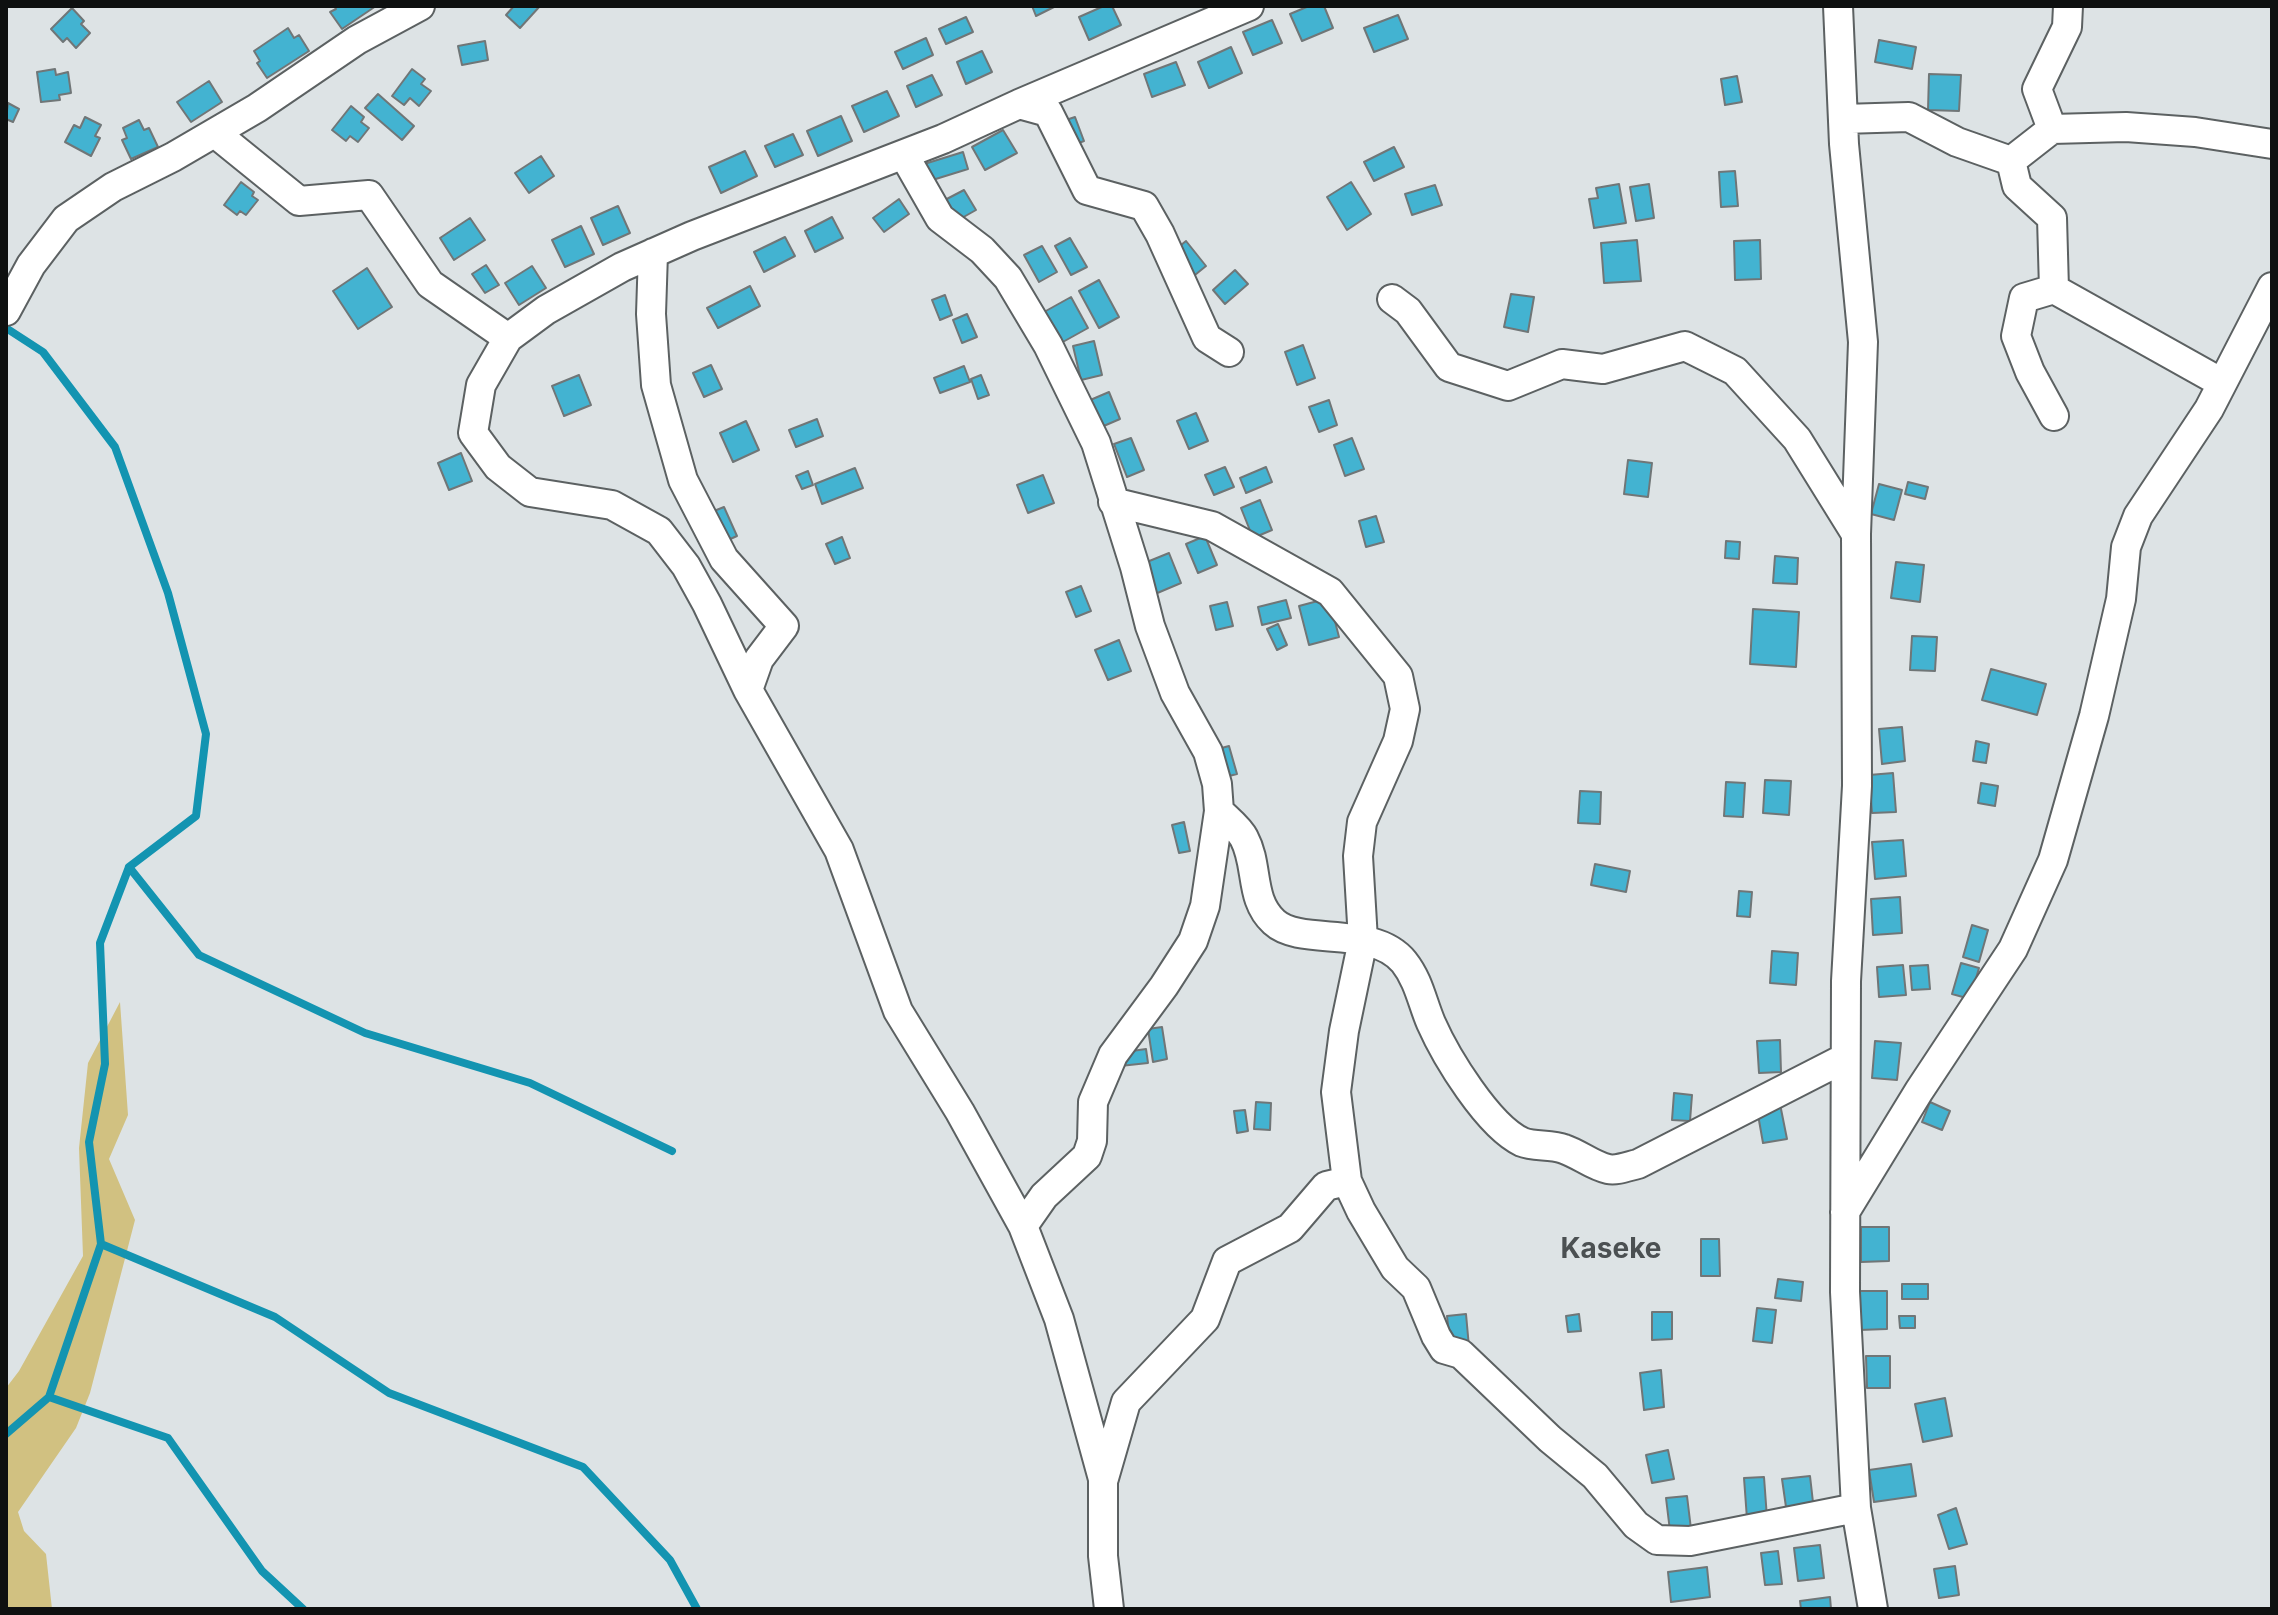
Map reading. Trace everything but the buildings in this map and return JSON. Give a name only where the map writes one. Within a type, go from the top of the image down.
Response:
[{"type":"street","points":[[10,305],[31,265],[66,219],[113,187],[257,108],[357,40],[420,6]]},
{"type":"street","points":[[1109,1609],[1103,1556],[1103,1479],[1059,1319],[1023,1226],[960,1112],[898,1011],[839,850],[748,690],[686,566],[659,531],[612,505],[530,492],[498,467],[473,433],[481,385],[508,338],[546,310],[622,267],[692,236],[904,155],[1249,6]]},
{"type":"street","points":[[1838,6],[1843,119],[1863,342],[1856,534],[1857,786],[1845,1058],[1844,1213],[1849,1413],[1856,1508],[1873,1609]]},
{"type":"street","points":[[2052,129],[2037,89],[2067,27],[2068,6]]},
{"type":"street","points":[[1019,104],[1048,112],[1087,190],[1144,206],[1207,338],[1229,352]]},
{"type":"street","points":[[1843,119],[1909,117],[1957,142],[2011,161]]},
{"type":"street","points":[[2011,161],[2052,129],[2126,127],[2195,132],[2272,144]]},
{"type":"street","points":[[215,133],[299,201],[369,195],[430,284],[508,338]]},
{"type":"street","points":[[904,155],[940,218],[982,250],[1008,278],[1048,345],[1096,443],[1150,626],[1175,693],[1208,752],[1217,784],[1219,811],[1205,906],[1193,941],[1113,1055],[1093,1102],[1092,1141],[1087,1156],[1044,1196],[1023,1226]]},
{"type":"street","points":[[2011,161],[2017,186],[2052,218],[2054,289]]},
{"type":"street","points":[[653,253],[651,314],[656,385],[683,480],[724,559],[784,626],[759,659],[748,690]]},
{"type":"street","points":[[1844,1213],[1919,1091],[2013,949],[2053,860],[2094,716],[2121,599],[2126,547],[2138,516],[2209,409],[2272,287]]},
{"type":"street","points":[[2054,416],[2030,372],[2016,336],[2024,298],[2054,289],[2222,383]]},
{"type":"street","points":[[1392,299],[1408,311],[1449,367],[1508,386],[1562,364],[1603,369],[1685,346],[1735,371],[1797,439],[1856,534]]},
{"type":"street","points":[[1113,502],[1212,526],[1330,592],[1398,676],[1405,709],[1398,741],[1362,822],[1358,856],[1363,940],[1344,1031],[1336,1092],[1347,1181],[1395,1268],[1416,1288],[1444,1349],[1461,1354],[1550,1439],[1595,1476],[1636,1525],[1657,1540],[1690,1541],[1856,1508]]},
{"type":"street","points":[[1219,811],[1243,835],[1255,871],[1257,897],[1274,922],[1290,932],[1363,940],[1382,947],[1402,960],[1420,986],[1430,1020],[1461,1080],[1509,1133],[1525,1143],[1564,1149],[1610,1170],[1638,1164],[1845,1058]]},
{"type":"street","points":[[1103,1479],[1126,1402],[1205,1319],[1227,1261],[1290,1228],[1326,1186],[1347,1181]]},
{"type":"shaded area","points":[[120,1002],[128,1115],[109,1159],[135,1220],[90,1393],[76,1428],[18,1512],[24,1531],[46,1554],[52,1609],[6,1609],[6,1388],[19,1371],[83,1256],[79,1148],[88,1063]]},
{"type":"waterway","points":[[6,328],[43,352],[115,447],[168,593],[206,734],[196,816],[129,867],[100,943],[105,1064],[89,1142],[101,1244],[49,1397],[6,1434]]},
{"type":"waterway","points":[[129,867],[199,955],[365,1033],[530,1083],[672,1151]]},
{"type":"waterway","points":[[101,1244],[275,1317],[389,1393],[583,1467],[670,1560],[697,1609]]},
{"type":"waterway","points":[[49,1397],[168,1438],[262,1571],[303,1609]]},
{"type":"district","name":"Kaseke","points":[[1611,1250]]}]
